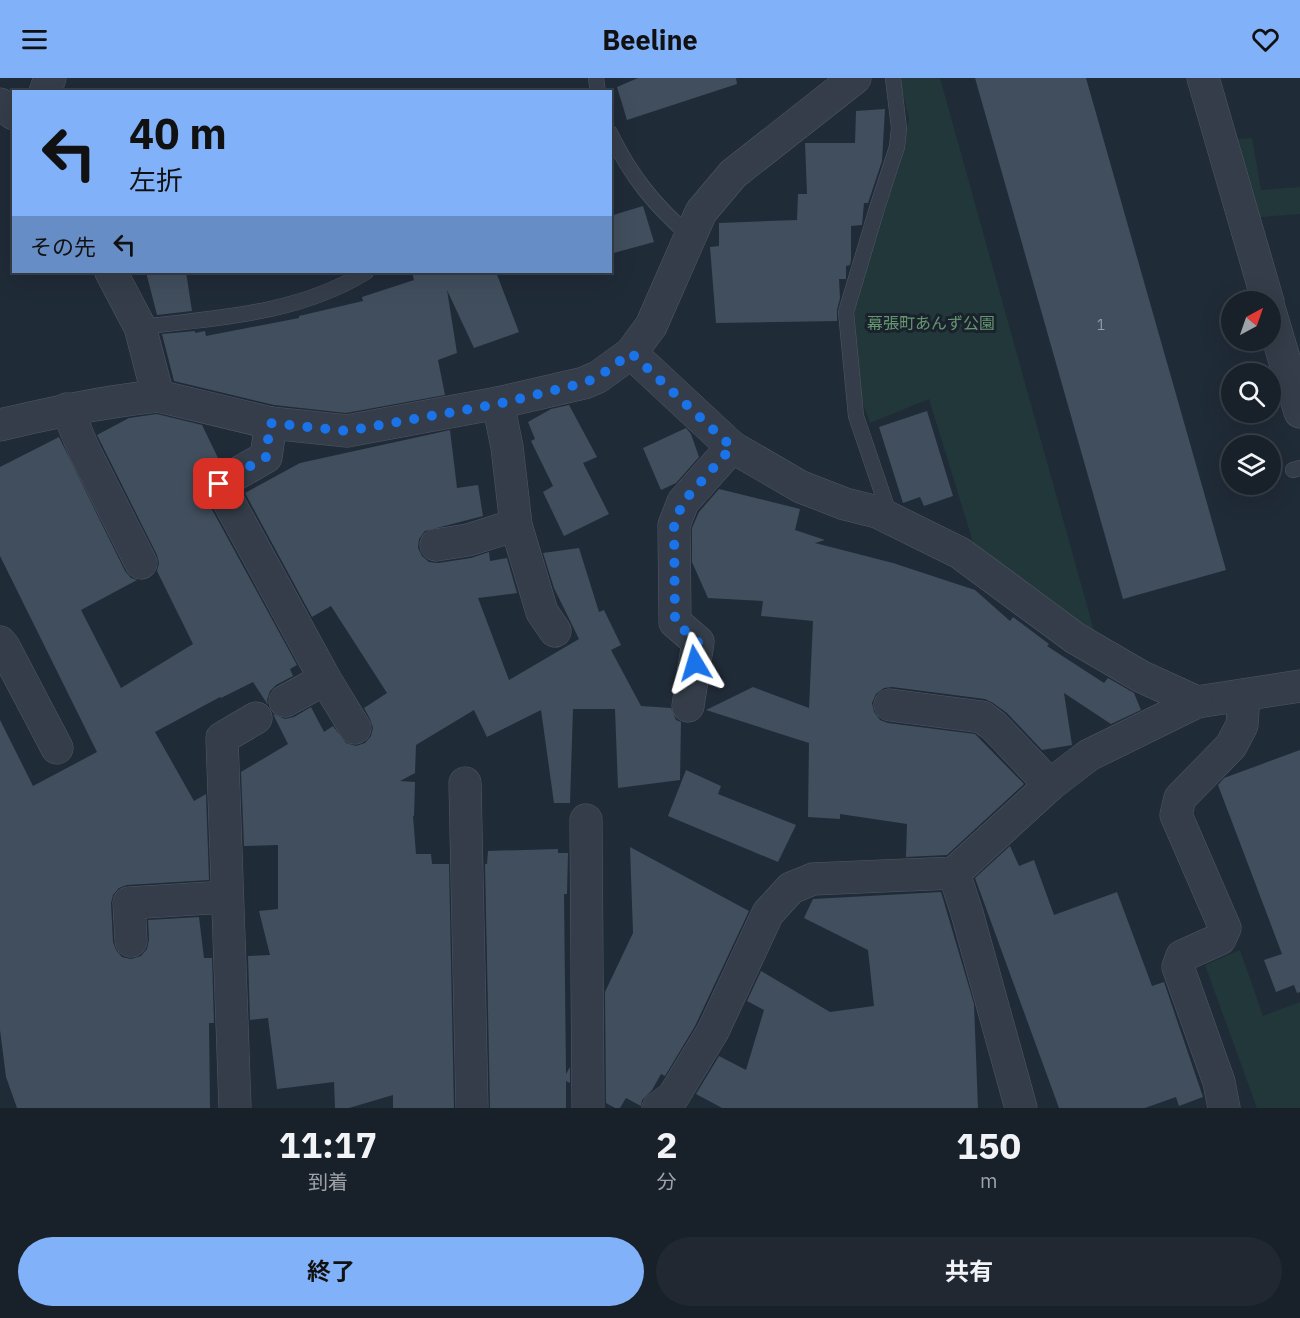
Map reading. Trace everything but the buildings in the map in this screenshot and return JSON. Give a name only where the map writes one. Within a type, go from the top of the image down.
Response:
[{"type":"street","points":[[0,425],[104,402],[158,396],[270,423],[347,431],[498,404],[584,383],[598,377],[631,353],[651,326],[701,212],[734,174],[855,78]]},
{"type":"street","points":[[1203,78],[1265,291]]},
{"type":"street","points":[[112,273],[140,327],[158,396]]},
{"type":"street","points":[[1281,348],[1300,412]]},
{"type":"street","points":[[631,353],[732,447],[801,487],[845,504],[877,512],[960,553],[1075,638],[1142,677],[1197,702]]},
{"type":"street","points":[[498,404],[507,447],[516,525],[542,612],[555,631]]},
{"type":"street","points":[[67,409],[84,450],[141,563]]},
{"type":"street","points":[[270,423],[266,457],[219,484],[325,679],[355,728]]},
{"type":"street","points":[[688,706],[698,642],[675,622],[674,525],[683,502],[732,447]]},
{"type":"street","points":[[436,544],[468,540],[516,525]]},
{"type":"street","points":[[0,642],[57,748]]},
{"type":"street","points":[[285,701],[325,679]]},
{"type":"street","points":[[658,1108],[673,1097],[679,1088],[713,1031],[768,913],[790,888],[813,879],[954,873],[1050,784],[1089,755],[1197,702],[1300,686]]},
{"type":"street","points":[[1224,1108],[1219,1082],[1178,967],[1182,956],[1220,939],[1225,928],[1176,815],[1180,798],[1231,746],[1242,725],[1244,695]]},
{"type":"street","points":[[890,705],[982,717],[994,726],[1050,784]]},
{"type":"street","points":[[235,1108],[222,738],[256,718]]},
{"type":"street","points":[[465,783],[472,1108]]},
{"type":"street","points":[[586,820],[588,1108]]},
{"type":"street","points":[[954,873],[1022,1108]]},
{"type":"street","points":[[131,941],[129,903],[226,897]]},
{"type":"lane","points":[[891,519],[856,416],[846,312],[897,147],[899,128],[893,78]]},
{"type":"lane","points":[[612,137],[625,163],[646,192],[666,215],[690,236]]},
{"type":"lane","points":[[140,327],[238,315],[293,305],[346,284],[364,273]]},
{"type":"green space","name":"幕張町あんず公園","points":[[899,78],[940,78],[1098,645],[976,552],[929,399],[870,423],[859,392],[854,302],[901,162],[909,118]]},
{"type":"green space","points":[[1252,138],[1261,190],[1300,187],[1300,214],[1249,218],[1228,140]]},
{"type":"green space","points":[[1240,950],[1263,1016],[1300,1002],[1300,1108],[1257,1108],[1205,965]]},
{"type":"route","points":[[219,484],[266,457],[270,423],[347,431],[498,404],[584,383],[598,377],[631,353],[732,447],[683,502],[674,525],[675,622],[698,642],[695,663]]}]
